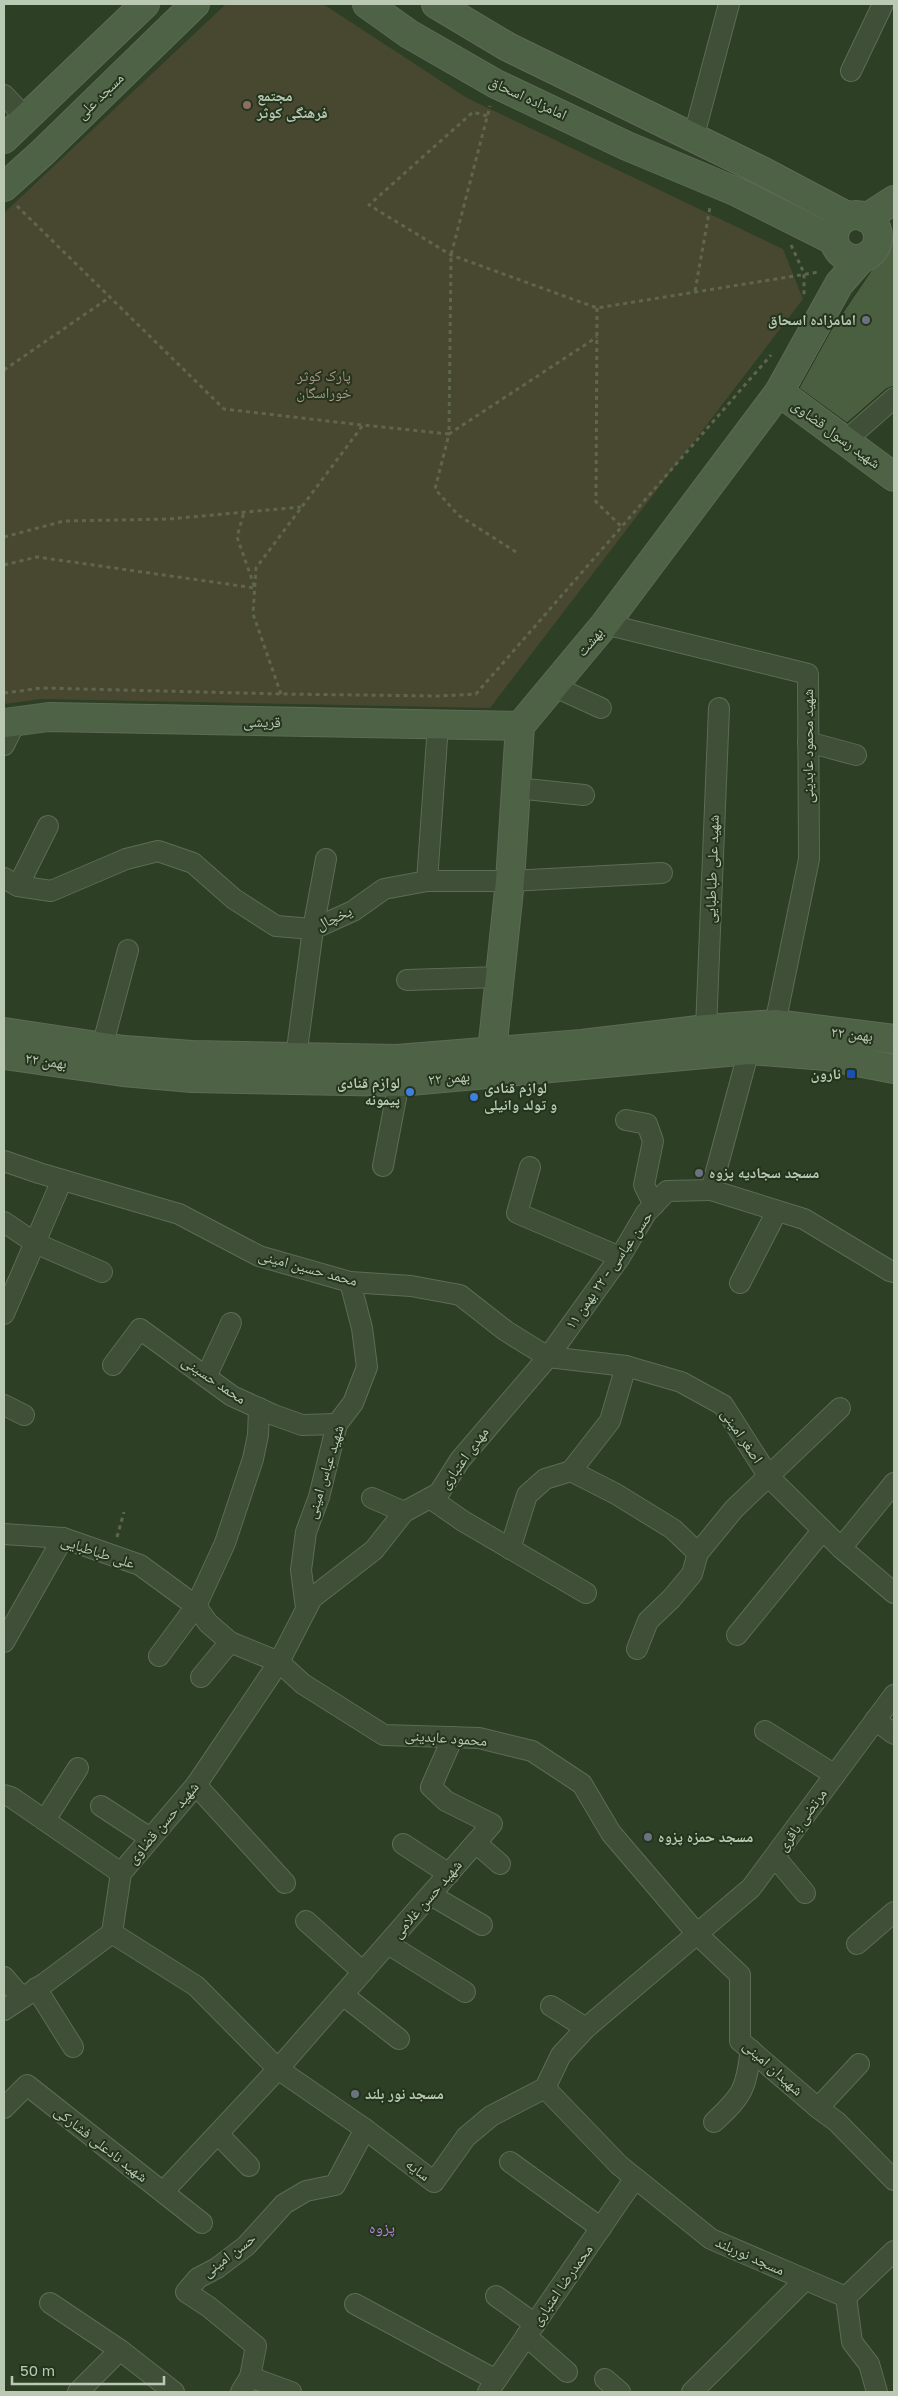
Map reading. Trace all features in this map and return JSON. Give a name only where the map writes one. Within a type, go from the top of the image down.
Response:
[{"type":"street","points":[[4,139],[145,4]]},
{"type":"street","name":"مسجد علی","points":[[7,193],[42,153],[196,4]]},
{"type":"street","name":"امامزاده اسحاق","points":[[368,4],[497,96],[627,146],[737,192],[842,261]]},
{"type":"street","points":[[436,4],[508,47],[864,222],[877,246],[872,253],[842,261]]},
{"type":"street","points":[[693,139],[729,4]]},
{"type":"street","points":[[851,71],[883,4]]},
{"type":"street","points":[[497,96],[508,47]]},
{"type":"street","points":[[4,95],[26,118]]},
{"type":"street","points":[[864,222],[894,200]]},
{"type":"street","points":[[864,222],[894,205]]},
{"type":"street","name":"بهشت","points":[[520,726],[605,624],[778,392],[842,261],[836,226],[864,222]]},
{"type":"street","name":"شهید رسول قضاوی","points":[[778,392],[894,476]]},
{"type":"street","points":[[845,440],[894,398]]},
{"type":"street","name":"شهید محمود عابدینی","points":[[605,624],[808,674],[808,859],[775,1024]]},
{"type":"street","points":[[553,686],[601,708]]},
{"type":"street","name":"شهید علی طباطبایی","points":[[706,1029],[719,708]]},
{"type":"street","name":"قریشی","points":[[10,722],[49,717],[520,726]]},
{"type":"street","points":[[4,745],[10,722]]},
{"type":"street","points":[[427,881],[438,725]]},
{"type":"street","points":[[492,1051],[510,881],[520,726]]},
{"type":"street","points":[[808,742],[856,755]]},
{"type":"street","points":[[516,788],[584,795]]},
{"type":"street","points":[[11,882],[48,826]]},
{"type":"street","name":"یخچال","points":[[11,882],[51,891],[126,859],[158,851],[193,863],[234,899],[276,926],[313,929],[353,911],[384,889],[427,881],[510,881],[662,873]]},
{"type":"street","points":[[296,1057],[313,929],[326,859]]},
{"type":"street","points":[[102,1047],[128,950]]},
{"type":"street","points":[[407,980],[500,977]]},
{"type":"street","name":"۲۲ بهمن","points":[[4,1055],[123,1072],[192,1078],[255,1068],[296,1057],[397,1059],[582,1044],[706,1029],[775,1024],[894,1036]]},
{"type":"street","name":"۲۲ بهمن","points":[[4,1032],[102,1047],[192,1055],[255,1068],[399,1082],[749,1050],[826,1056],[894,1069]]},
{"type":"street","points":[[711,1190],[749,1050]]},
{"type":"street","points":[[383,1166],[399,1082]]},
{"type":"street","points":[[626,1120],[647,1124],[653,1141],[644,1185],[654,1205]]},
{"type":"street","name":"محمد حسین امینی","points":[[4,1161],[179,1214],[259,1256],[350,1282],[410,1286],[460,1295],[506,1331],[548,1357]]},
{"type":"street","points":[[530,1167],[517,1213],[620,1256]]},
{"type":"street","points":[[4,1314],[62,1180]]},
{"type":"street","name":"حسن عباسی - ۲۲ بهمن ۱۱","points":[[548,1357],[620,1256],[646,1213],[668,1191],[711,1190],[804,1219],[894,1272]]},
{"type":"street","points":[[740,1283],[777,1211]]},
{"type":"street","points":[[4,1222],[34,1243],[102,1272]]},
{"type":"street","name":"شهید عباس امینی","points":[[306,1608],[301,1570],[306,1532],[320,1497],[337,1424],[353,1403],[367,1367],[362,1328],[350,1282]]},
{"type":"street","points":[[206,1377],[231,1323]]},
{"type":"street","name":"محمد حسینی","points":[[113,1365],[140,1329],[232,1396],[302,1425],[337,1424]]},
{"type":"street","name":"اصغر امینی","points":[[548,1357],[626,1366],[681,1382],[723,1405],[768,1476],[841,1548],[894,1593]]},
{"type":"street","name":"مهدی اعتباری","points":[[279,1662],[312,1598],[374,1550],[404,1512],[439,1493],[460,1460],[548,1357]]},
{"type":"street","points":[[510,1549],[527,1495],[545,1478],[571,1471],[610,1420],[626,1366]]},
{"type":"street","points":[[4,1405],[24,1415]]},
{"type":"street","points":[[159,1656],[196,1606],[225,1543],[253,1459],[258,1435],[259,1408]]},
{"type":"street","points":[[637,1649],[648,1621],[672,1599],[692,1574],[698,1553],[734,1509],[840,1408]]},
{"type":"street","points":[[571,1471],[616,1494],[673,1528],[698,1553]]},
{"type":"street","points":[[841,1548],[894,1483]]},
{"type":"street","points":[[372,1498],[404,1512]]},
{"type":"street","points":[[430,1498],[463,1521],[586,1593]]},
{"type":"street","points":[[737,1635],[822,1530]]},
{"type":"street","name":"علی طباطبایی","points":[[4,1534],[62,1538],[140,1565],[196,1606],[208,1623],[230,1642],[279,1662]]},
{"type":"street","points":[[4,1642],[62,1538]]},
{"type":"street","points":[[201,1677],[230,1642]]},
{"type":"street","name":"محمود عابدینی","points":[[279,1662],[304,1684],[384,1735],[479,1738],[532,1751],[582,1784],[611,1833],[698,1935]]},
{"type":"street","name":"شهید حسن قضاوی","points":[[112,1934],[121,1873],[196,1785],[279,1662]]},
{"type":"street","name":"مرتضی باقری","points":[[698,1935],[751,1888],[894,1696]]},
{"type":"street","points":[[875,1720],[894,1734]]},
{"type":"street","points":[[765,1731],[835,1774]]},
{"type":"street","name":"شهید حسن غلامی","points":[[163,2192],[278,2069],[492,1824],[446,1801],[431,1787],[453,1737]]},
{"type":"street","points":[[44,1820],[78,1768]]},
{"type":"street","points":[[196,1785],[286,1883]]},
{"type":"street","points":[[4,1795],[121,1873]]},
{"type":"street","points":[[101,1806],[150,1838]]},
{"type":"street","points":[[476,1843],[500,1864]]},
{"type":"street","points":[[403,1844],[448,1874]]},
{"type":"street","points":[[775,1856],[805,1893]]},
{"type":"street","points":[[431,1895],[482,1925]]},
{"type":"street","points":[[857,1944],[894,1912]]},
{"type":"street","points":[[306,1921],[363,1972]]},
{"type":"street","points":[[4,2010],[112,1934]]},
{"type":"street","name":"سایه","points":[[112,1934],[196,1986],[278,2069],[365,2128],[434,2182],[466,2137],[491,2116],[545,2088]]},
{"type":"street","points":[[545,2088],[561,2055],[586,2028],[698,1935]]},
{"type":"street","name":"شهیدان امینی","points":[[698,1935],[740,1975],[740,2041],[837,2122],[894,2180]]},
{"type":"street","points":[[388,1944],[464,1992]]},
{"type":"street","points":[[4,1977],[29,1993],[73,2047]]},
{"type":"street","points":[[344,1994],[399,2039]]},
{"type":"street","points":[[551,2006],[586,2028]]},
{"type":"street","points":[[714,2122],[738,2100],[746,2082],[751,2050]]},
{"type":"street","points":[[818,2108],[859,2064]]},
{"type":"street","name":"شهید نادعلی فشارکی","points":[[4,2108],[26,2085],[202,2223]]},
{"type":"street","name":"مسجد نوربلند","points":[[545,2088],[619,2165],[711,2239],[804,2280],[846,2296]]},
{"type":"street","name":"حسن امینی","points":[[245,2384],[256,2346],[209,2307],[186,2292],[198,2278],[217,2268],[246,2246],[284,2204],[306,2191],[335,2185],[365,2128]]},
{"type":"street","points":[[218,2134],[249,2166]]},
{"type":"street","points":[[510,2162],[601,2228]]},
{"type":"street","name":"محمدرضا اعتباری","points":[[492,2386],[635,2178]]},
{"type":"street","points":[[877,2392],[869,2364],[852,2342],[846,2296],[894,2251]]},
{"type":"street","points":[[692,2392],[804,2280]]},
{"type":"street","points":[[496,2296],[531,2330],[567,2372]]},
{"type":"street","points":[[50,2303],[120,2350],[174,2392]]},
{"type":"street","points":[[356,2304],[492,2386]]},
{"type":"street","points":[[78,2392],[120,2350]]},
{"type":"street","points":[[605,2379],[620,2392]]},
{"type":"street","points":[[245,2384],[291,2392]]},
{"type":"path","points":[[497,96],[490,104],[451,255],[449,434],[435,489],[458,516],[516,552]]},
{"type":"path","points":[[487,116],[473,112],[369,205],[451,255],[597,308],[804,273],[842,261]]},
{"type":"path","points":[[7,193],[224,410],[449,434],[597,337]]},
{"type":"path","points":[[695,291],[711,204],[719,208]]},
{"type":"path","points":[[788,239],[804,273],[803,300]]},
{"type":"path","points":[[4,370],[110,298]]},
{"type":"path","points":[[597,308],[596,502],[622,527]]},
{"type":"path","points":[[4,693],[42,688],[281,694],[440,696],[476,694],[777,348]]},
{"type":"path","points":[[291,723],[253,614],[256,568],[363,425]]},
{"type":"path","points":[[4,537],[64,520],[169,519],[302,507]]},
{"type":"path","points":[[244,512],[237,537],[255,588]]},
{"type":"path","points":[[4,565],[37,557],[105,565],[255,588]]},
{"type":"path","points":[[112,1554],[124,1512]]},
{"type":"green space","name":"پارک کوثر خوراسگان","points":[[226,4],[323,4],[467,98],[783,249],[803,299],[490,708],[41,699],[4,704],[4,213]]},
{"type":"building","name":"امامزاده اسحاق","points":[[894,237],[894,386],[886,389],[847,423],[799,388],[831,330]]},
{"type":"place","name":"مجتمع فرهنگی کوثر","points":[[247,105]]},
{"type":"place","name":"امامزاده اسحاق","points":[[866,320]]},
{"type":"place","name":"نارون","points":[[851,1074]]},
{"type":"place","name":"لوازم قنادی پیمونه","points":[[410,1092]]},
{"type":"place","name":"لوازم قنادی و تولد وانیلی","points":[[474,1097]]},
{"type":"place","name":"مسجد سجادیه پزوه","points":[[699,1173]]},
{"type":"place","name":"مسجد حمزه پزوه","points":[[648,1837]]},
{"type":"place","name":"مسجد نور بلند","points":[[355,2094]]},
{"type":"district","name":"پزوه","points":[[382,2227]]}]
